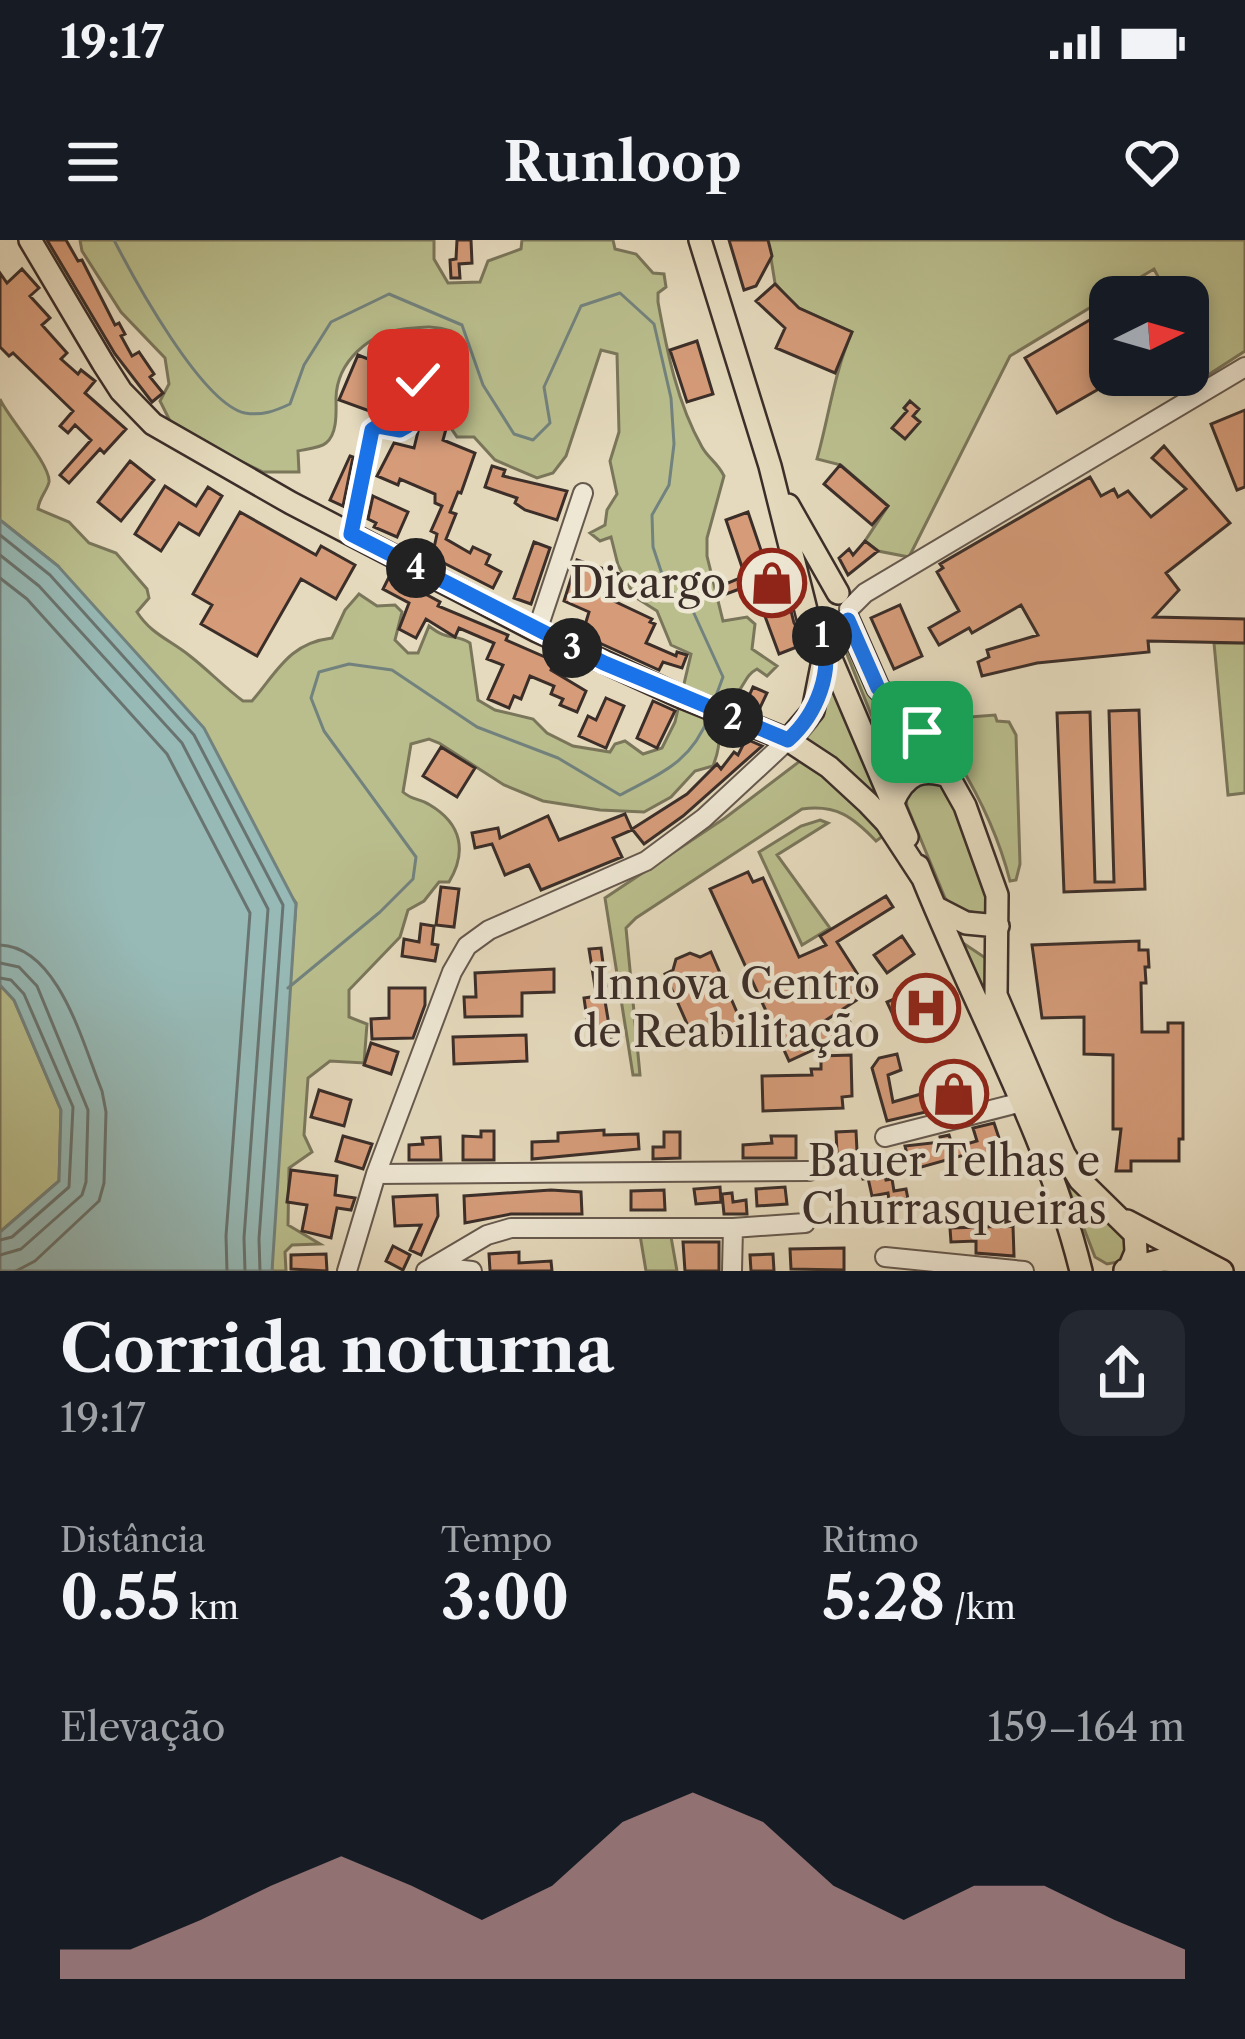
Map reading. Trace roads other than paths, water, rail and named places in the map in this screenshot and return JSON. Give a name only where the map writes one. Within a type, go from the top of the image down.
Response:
[{"type":"main road","points":[[30,240],[103,363],[140,412],[175,440],[537,631],[788,740],[830,767],[868,803],[922,877]]},
{"type":"main road","points":[[700,240],[770,466],[810,622],[823,639],[1022,1102],[1079,1262],[1097,1271]]},
{"type":"main road","points":[[770,466],[849,603],[878,688],[922,732],[951,777],[997,895],[994,974],[1003,1014],[1079,1180],[1121,1218],[1137,1242],[1127,1270]]},
{"type":"main road","points":[[807,610],[815,594],[825,590],[849,603]]},
{"type":"main road","points":[[823,639],[838,631],[849,603]]},
{"type":"main road","points":[[788,740],[813,711],[824,670],[823,639]]},
{"type":"main road","points":[[893,802],[901,784],[913,774],[925,771],[951,777]]},
{"type":"main road","points":[[935,908],[966,923],[998,926]]},
{"type":"main road","points":[[1121,1218],[1214,1267]]},
{"type":"main road","points":[[1127,1270],[1162,1260],[1214,1267]]},
{"type":"street","points":[[849,603],[1245,367]]},
{"type":"street","points":[[351,534],[372,430],[407,426],[418,380]]},
{"type":"street","points":[[537,631],[584,493]]},
{"type":"street","points":[[347,1271],[376,1174],[452,972],[467,946],[489,930],[646,861],[704,818],[788,740]]},
{"type":"street","points":[[885,1137],[1022,1102]]},
{"type":"street","points":[[376,1174],[809,1171]]},
{"type":"street","points":[[430,1269],[487,1235],[511,1228],[734,1228],[806,1223]]},
{"type":"street","points":[[732,1271],[734,1228]]},
{"type":"street","points":[[885,1257],[1024,1271]]},
{"type":"street","points":[[430,1269],[472,1271]]},
{"type":"water","points":[[0,520],[58,566],[204,728],[296,904],[272,1271],[0,1271],[0,1232],[59,1181],[61,1110],[14,1000],[0,985]]},
{"type":"waterway","points":[[114,240],[190,365],[228,405],[251,414],[290,404],[304,365],[331,322],[389,294],[462,325],[483,385],[514,434],[533,440],[550,423],[544,387],[581,306],[620,293],[654,324],[671,398],[674,444],[669,485],[652,515],[653,547],[666,586],[692,609],[723,677],[714,701]]},
{"type":"waterway","points":[[288,988],[413,879],[416,857],[324,731],[311,698],[319,672],[349,664],[392,670],[477,727],[558,758],[620,795],[684,756],[709,716]]},
{"type":"place","name":"Dicargo","points":[[772,583]]},
{"type":"place","name":"Innova Centro de Reabilitação","points":[[926,1008]]},
{"type":"place","name":"Bauer Telhas e Churrasqueiras","points":[[954,1094]]}]
